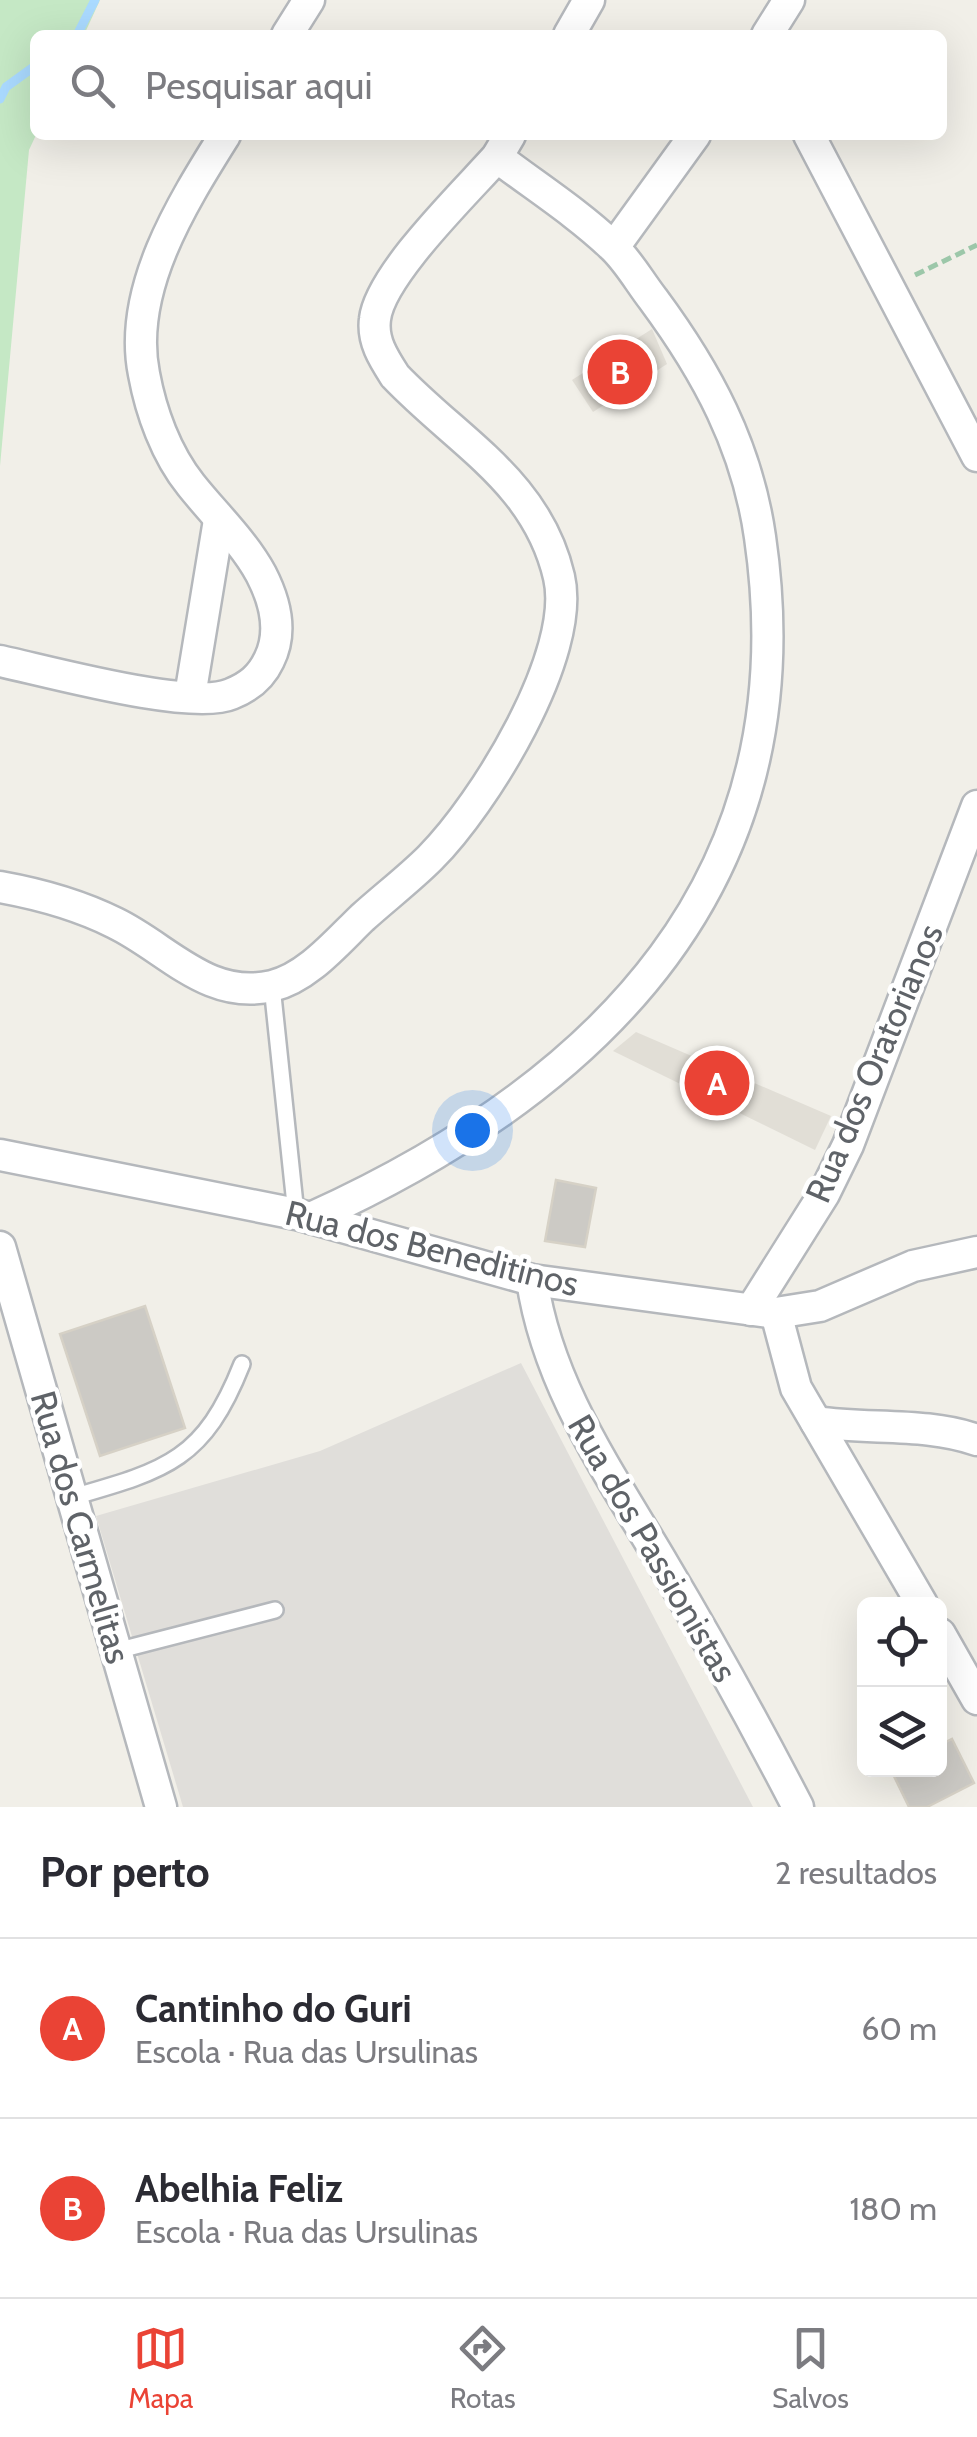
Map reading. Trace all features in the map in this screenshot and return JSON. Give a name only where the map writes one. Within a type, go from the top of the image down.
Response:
[{"type":"street","points":[[290,30],[309,0]]},
{"type":"street","points":[[572,30],[589,0]]},
{"type":"street","points":[[770,30],[789,0]]},
{"type":"street","points":[[0,661],[190,696],[228,696],[261,677],[276,647],[276,611],[260,573],[187,480],[163,438],[143,371],[144,314],[166,236],[222,140]]},
{"type":"street","points":[[614,247],[691,140]]},
{"type":"street","points":[[813,140],[977,456]]},
{"type":"street","points":[[0,887],[47,897],[115,922],[180,966],[219,984],[272,986],[329,950],[430,858],[504,760],[562,624],[559,577],[534,509],[395,376],[379,352],[374,322],[382,291],[503,146],[614,247],[705,375],[732,424],[758,522],[769,625],[748,791],[728,850],[699,906],[628,1000],[578,1048],[470,1133],[414,1167],[303,1216]]},
{"type":"street","points":[[190,696],[219,520]]},
{"type":"street","name":"Rua dos Oratorianos","points":[[764,1311],[848,1145],[977,806]]},
{"type":"street","name":"Rua dos Beneditinos","points":[[0,1155],[303,1216],[532,1280],[764,1311],[820,1306],[913,1266],[977,1252]]},
{"type":"street","name":"Rua dos Carmelitas","points":[[0,1247],[162,1807]]},
{"type":"street","name":"Rua dos Passionistas","points":[[532,1280],[548,1350],[577,1421],[712,1647],[798,1807]]},
{"type":"street","points":[[764,1311],[816,1422],[918,1597]]},
{"type":"street","points":[[816,1422],[864,1429],[940,1430],[977,1440]]},
{"type":"street","points":[[947,1646],[977,1699]]},
{"type":"lane","points":[[272,986],[303,1216]]},
{"type":"lane","points":[[73,1497],[172,1464],[195,1446],[225,1407],[242,1364]]},
{"type":"lane","points":[[116,1651],[275,1610]]},
{"type":"path","points":[[890,288],[977,245]]},
{"type":"shaded area","points":[[652,329],[667,364],[593,412],[572,380]]},
{"type":"shaded area","points":[[636,1032],[831,1116],[815,1150],[613,1051]]},
{"type":"shaded area","points":[[521,1363],[753,1807],[183,1807],[96,1516],[320,1451]]},
{"type":"green space","points":[[0,0],[100,0],[86,30],[30,30],[30,140],[34,140],[29,150],[0,466]]},
{"type":"building","points":[[556,1180],[596,1188],[585,1247],[545,1241]]},
{"type":"building","points":[[145,1306],[185,1428],[100,1456],[60,1334]]},
{"type":"building","points":[[952,1739],[974,1783],[927,1807],[909,1807],[894,1777],[947,1777],[947,1742]]},
{"type":"waterway","points":[[80,30],[95,0]]},
{"type":"waterway","points":[[0,99],[6,87],[30,70]]},
{"type":"place","name":"Abelhia Feliz","points":[[620,372]]},
{"type":"place","name":"Cantinho do Guri","points":[[717,1083]]}]
